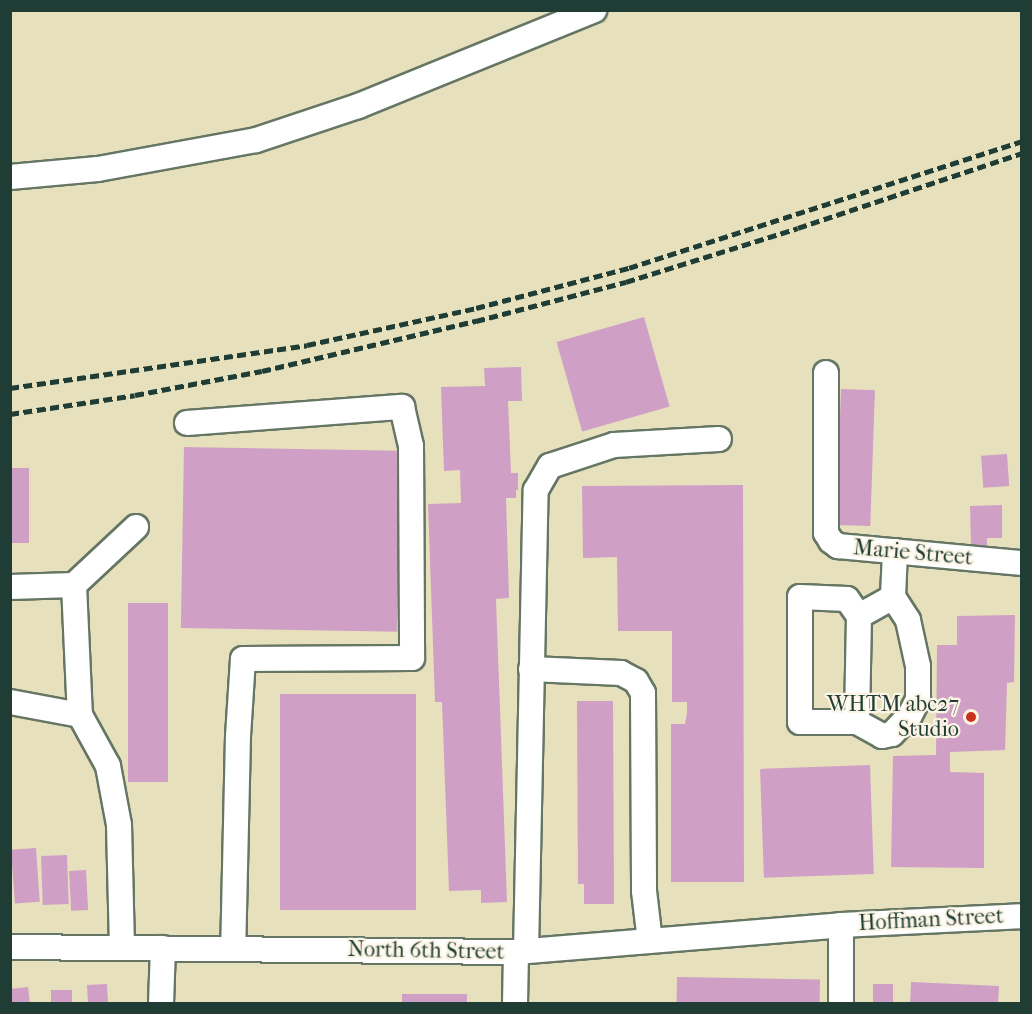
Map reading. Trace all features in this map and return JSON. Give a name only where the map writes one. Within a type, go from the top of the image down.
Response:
[{"type":"street","points":[[10,177],[98,170],[256,140],[358,106],[594,10]]},
{"type":"street","name":"Marie Street","points":[[826,374],[826,533],[831,542],[838,546],[1022,563]]},
{"type":"street","points":[[187,423],[402,407],[411,446],[412,658],[243,659],[238,736],[233,949]]},
{"type":"street","points":[[515,1004],[521,952],[536,490],[550,466],[614,445],[719,439]]},
{"type":"street","points":[[10,587],[74,585],[136,527]]},
{"type":"street","points":[[857,722],[859,616],[848,599],[800,597],[800,722],[857,722],[882,736],[892,734],[910,715],[918,699],[918,666],[908,620],[893,597],[895,551]]},
{"type":"street","points":[[74,585],[80,714],[108,766],[119,825],[122,947]]},
{"type":"street","points":[[859,616],[893,597]]},
{"type":"street","points":[[531,669],[621,673],[636,681],[644,693],[644,891],[650,941]]},
{"type":"street","points":[[10,702],[80,714]]},
{"type":"street","name":"Hoffman Street","points":[[841,925],[1022,916]]},
{"type":"street","points":[[841,925],[841,1004]]},
{"type":"street","name":"North 6th Street","points":[[10,947],[521,952],[841,925]]},
{"type":"street","points":[[161,1004],[163,948]]},
{"type":"building","points":[[644,317],[670,406],[582,431],[557,342]]},
{"type":"building","points":[[521,367],[522,401],[508,401],[511,473],[518,473],[516,498],[506,498],[509,598],[496,599],[507,902],[481,903],[481,890],[449,891],[442,702],[435,702],[428,504],[461,503],[460,470],[444,471],[441,387],[485,386],[484,368]]},
{"type":"building","points":[[841,389],[875,390],[870,526],[836,525]]},
{"type":"building","points":[[184,447],[400,451],[397,632],[181,628]]},
{"type":"building","points":[[1007,454],[1009,486],[983,488],[981,456]]},
{"type":"building","points":[[10,468],[29,468],[29,543],[10,543]]},
{"type":"building","points":[[743,485],[744,882],[671,882],[671,724],[685,724],[687,713],[687,702],[672,702],[672,631],[618,631],[617,557],[583,558],[582,486]]},
{"type":"building","points":[[1002,505],[1002,538],[987,538],[987,545],[971,545],[970,506]]},
{"type":"building","points":[[128,603],[168,603],[168,782],[128,782]]},
{"type":"building","name":"WHTM abc27 Studio","points":[[1015,615],[1014,682],[1007,683],[1005,750],[950,752],[950,772],[984,773],[984,868],[891,867],[893,756],[936,755],[937,645],[957,645],[957,616]]},
{"type":"building","points":[[280,694],[416,694],[416,910],[280,910]]},
{"type":"building","points":[[577,701],[613,701],[614,904],[584,904],[584,884],[578,884]]},
{"type":"building","points":[[870,765],[874,874],[764,878],[760,769]]},
{"type":"building","points":[[36,848],[40,902],[15,904],[11,850]]},
{"type":"building","points":[[67,855],[69,904],[43,905],[41,856]]},
{"type":"building","points":[[86,870],[88,910],[71,911],[69,871]]},
{"type":"building","points":[[677,977],[820,979],[820,1004],[677,1004]]},
{"type":"building","points":[[911,982],[999,986],[998,1004],[910,1004]]},
{"type":"building","points":[[107,984],[108,1004],[88,1004],[87,985]]},
{"type":"building","points":[[873,984],[893,984],[893,1004],[873,1004]]},
{"type":"building","points":[[28,987],[30,1004],[10,1004],[10,989]]},
{"type":"building","points":[[51,990],[72,990],[72,1004],[51,1004]]},
{"type":"building","points":[[402,994],[467,994],[467,1004],[402,1004]]},
{"type":"railway","points":[[10,388],[307,345],[476,308],[629,268],[1022,141]]},
{"type":"railway","points":[[10,414],[135,395],[262,371],[476,321],[626,282],[798,228],[1022,153]]},
{"type":"place","name":"WHTM abc27 Studio","points":[[971,717]]}]
